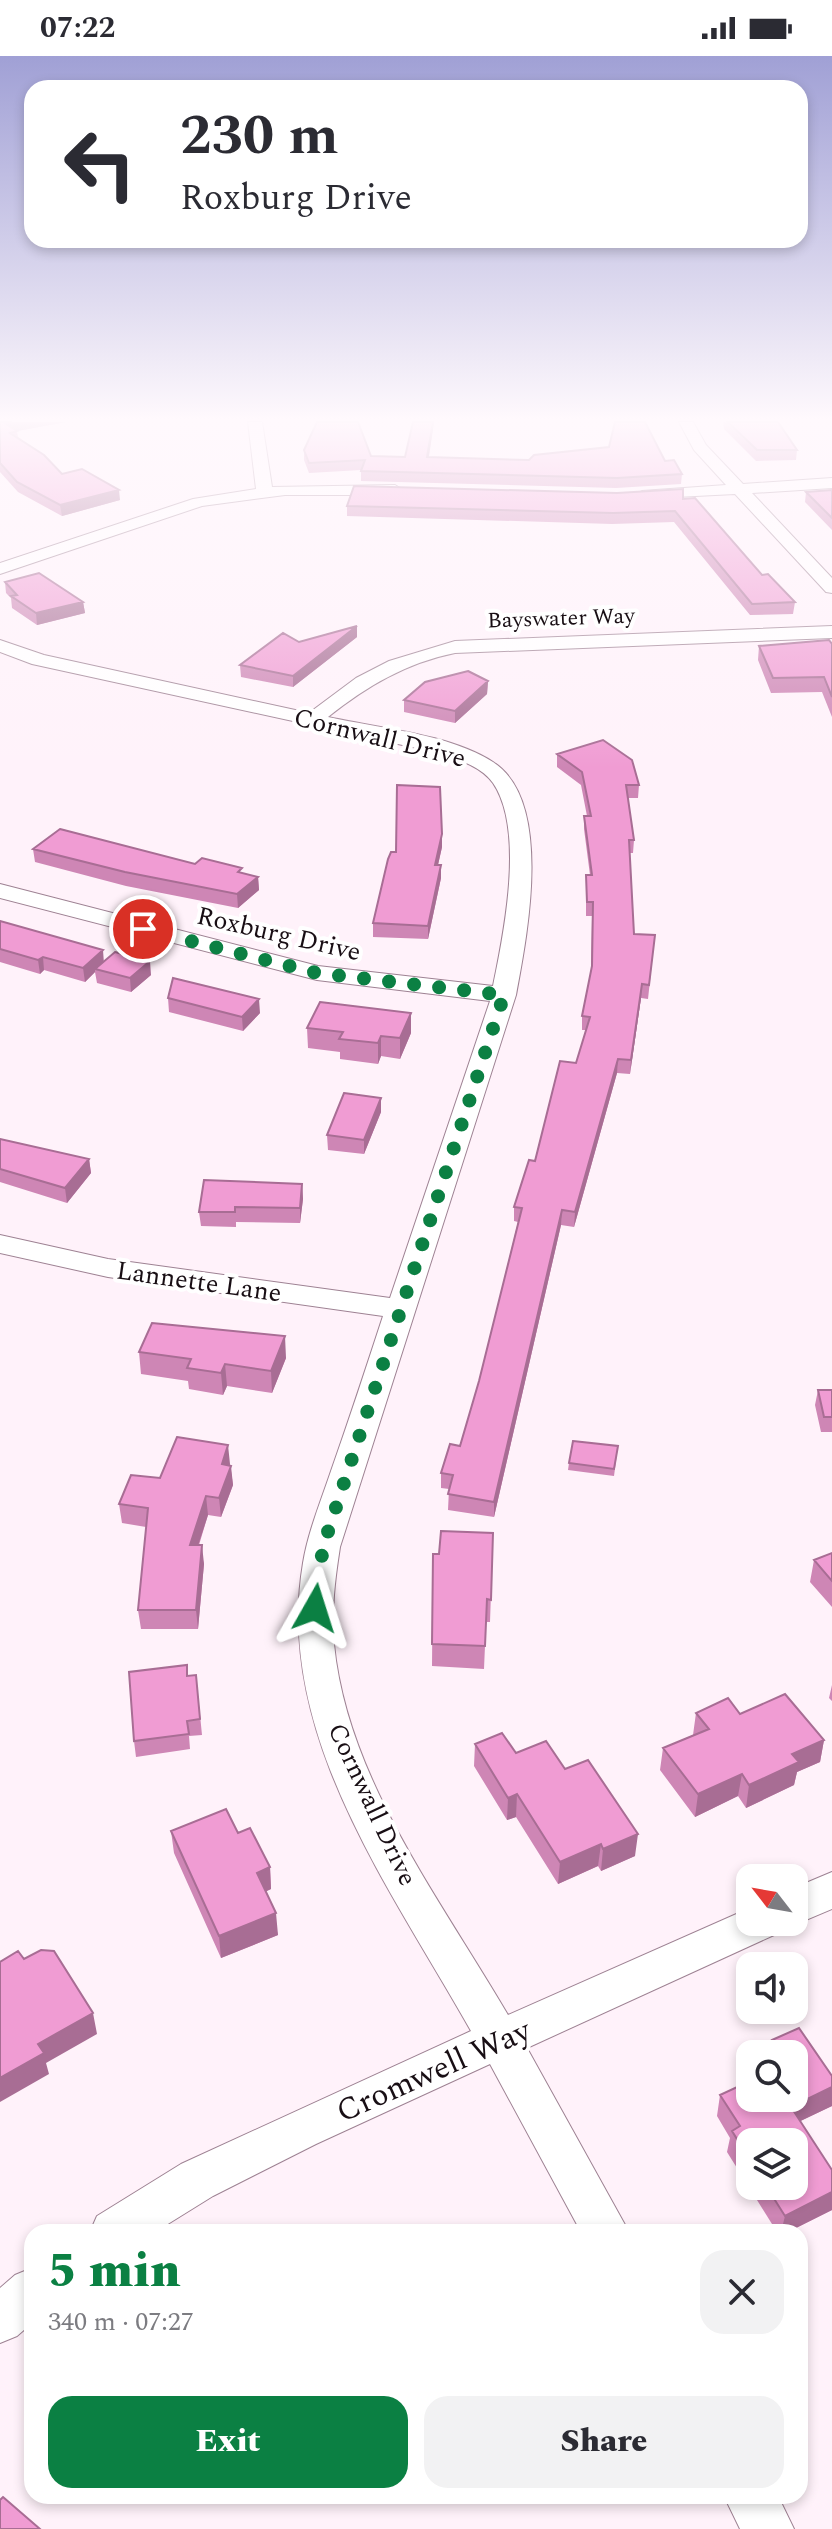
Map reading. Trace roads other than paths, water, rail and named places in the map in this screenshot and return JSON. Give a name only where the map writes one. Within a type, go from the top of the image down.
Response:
[{"type":"street","points":[[0,569],[89,537]]},
{"type":"street","points":[[783,537],[832,588]]},
{"type":"street","name":"Bayswater Way","points":[[313,719],[364,679],[393,663],[455,647],[832,632]]},
{"type":"street","name":"Cornwall Drive","points":[[0,646],[39,660],[444,748],[476,760],[501,780],[509,793],[518,846],[519,883],[516,929],[504,995],[323,1547],[316,1586],[314,1629],[320,1673],[334,1728],[358,1783],[405,1875],[602,2224]]},
{"type":"street","name":"Roxburg Drive","points":[[0,891],[317,973],[504,995]]},
{"type":"street","name":"Lannette Lane","points":[[0,1244],[108,1268],[401,1309]]},
{"type":"street","points":[[808,1901],[832,1890]]},
{"type":"street","name":"Cromwell Way","points":[[126,2224],[197,2180],[300,2129],[736,1933]]},
{"type":"street","points":[[0,2319],[24,2299]]},
{"type":"street","points":[[754,2504],[768,2529]]}]
